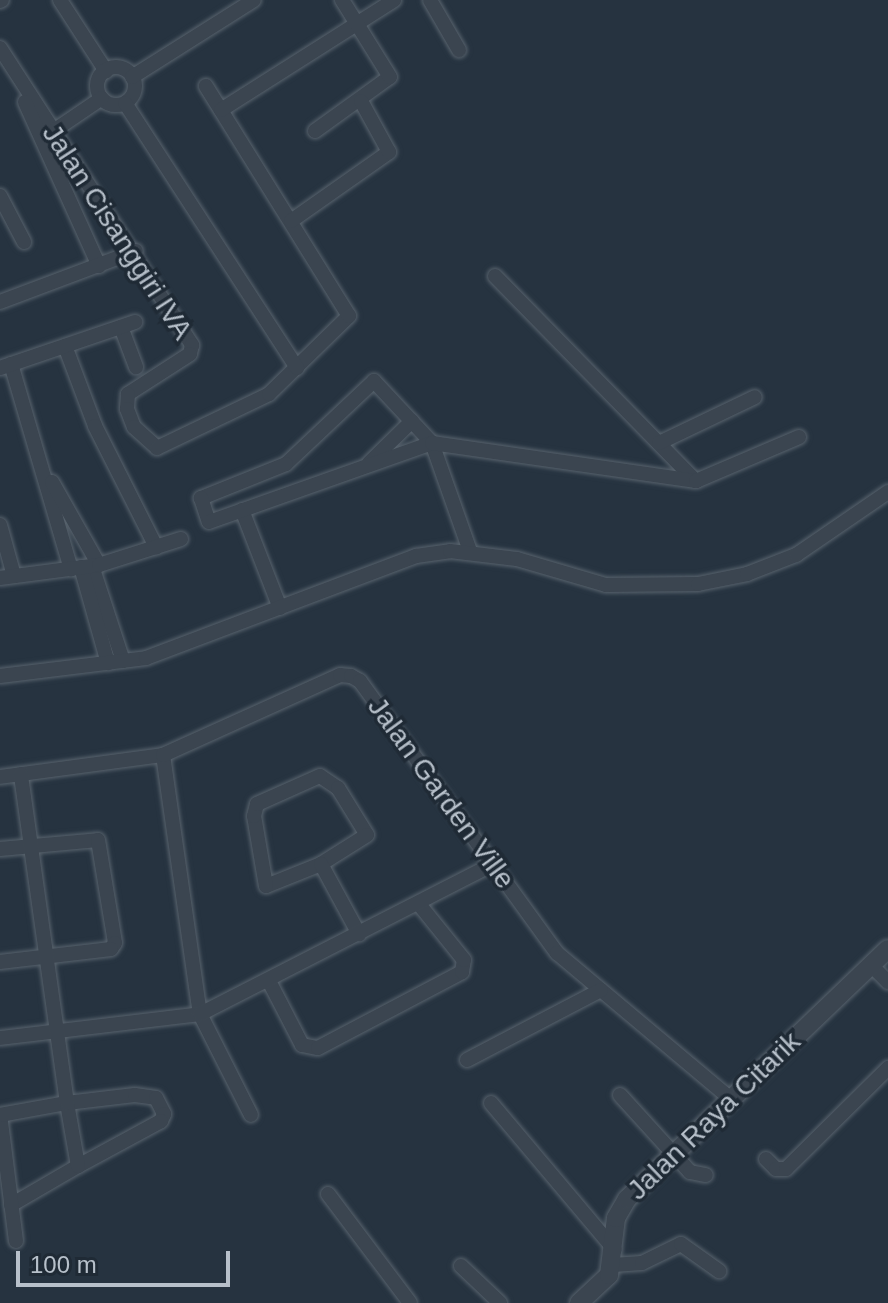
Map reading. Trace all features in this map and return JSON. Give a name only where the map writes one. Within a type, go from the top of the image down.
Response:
[{"type":"street","points":[[60,0],[106,71]]},
{"type":"street","points":[[132,77],[254,0]]},
{"type":"street","points":[[315,131],[361,101],[390,77],[342,0]]},
{"type":"street","points":[[221,110],[394,0]]},
{"type":"street","points":[[430,0],[459,50]]},
{"type":"street","name":"Jalan Cisanggiri IVA","points":[[0,48],[19,84],[136,251],[192,345],[190,354],[128,394],[127,409],[134,427],[152,445],[166,446],[241,410],[297,368],[349,316],[206,86]]},
{"type":"street","points":[[120,68],[132,77],[134,91],[125,103],[113,105],[102,98],[97,87],[106,71],[120,68]]},
{"type":"street","points":[[19,84],[48,157],[99,266]]},
{"type":"street","points":[[52,132],[102,98]]},
{"type":"street","points":[[291,221],[389,152],[361,101]]},
{"type":"street","points":[[125,103],[297,368]]},
{"type":"street","points":[[0,196],[5,219],[24,242]]},
{"type":"street","points":[[0,302],[136,251]]},
{"type":"street","points":[[495,276],[696,481]]},
{"type":"street","points":[[115,662],[86,567],[40,461],[6,366],[128,324],[136,367]]},
{"type":"street","points":[[65,346],[95,426],[156,547]]},
{"type":"street","points":[[470,551],[432,443],[374,381],[286,464],[201,498],[209,522],[432,443],[696,481],[799,437]]},
{"type":"street","points":[[659,443],[755,397]]},
{"type":"street","points":[[365,466],[412,421]]},
{"type":"street","points":[[40,461],[86,567]]},
{"type":"street","points":[[0,676],[146,658],[416,556],[470,551],[606,585],[698,584],[747,574],[796,555],[888,492]]},
{"type":"street","points":[[242,510],[280,608]]},
{"type":"street","points":[[0,525],[7,577],[86,567],[181,539]]},
{"type":"street","name":"Jalan Garden Ville","points":[[0,777],[163,755],[340,675],[351,676],[360,681],[557,953],[730,1098]]},
{"type":"street","points":[[163,755],[200,1014],[251,1115]]},
{"type":"street","points":[[21,774],[78,1166]]},
{"type":"street","points":[[325,776],[367,835],[321,864],[266,886],[254,816],[262,800],[325,776]]},
{"type":"street","points":[[0,849],[98,840],[113,929],[111,949],[0,962]]},
{"type":"street","points":[[321,864],[359,934]]},
{"type":"street","points":[[0,1038],[200,1014],[493,864]]},
{"type":"street","points":[[269,981],[302,1045],[318,1048],[462,972],[464,960],[418,903]]},
{"type":"street","name":"Jalan Raya Citarik","points":[[614,1258],[621,1209],[671,1154],[888,949]]},
{"type":"street","points":[[872,966],[888,982]]},
{"type":"street","points":[[467,1060],[601,990]]},
{"type":"street","points":[[766,1159],[776,1169],[786,1169],[888,1068]]},
{"type":"street","points":[[11,1205],[161,1121],[162,1107],[156,1098],[135,1095],[0,1115],[11,1205],[16,1241]]},
{"type":"street","points":[[620,1095],[690,1172],[706,1175]]},
{"type":"street","points":[[491,1103],[614,1258],[642,1263],[681,1244],[719,1271]]},
{"type":"street","points":[[328,1194],[410,1303]]},
{"type":"street","points":[[579,1303],[602,1284],[614,1258]]},
{"type":"street","points":[[461,1266],[500,1303]]}]
